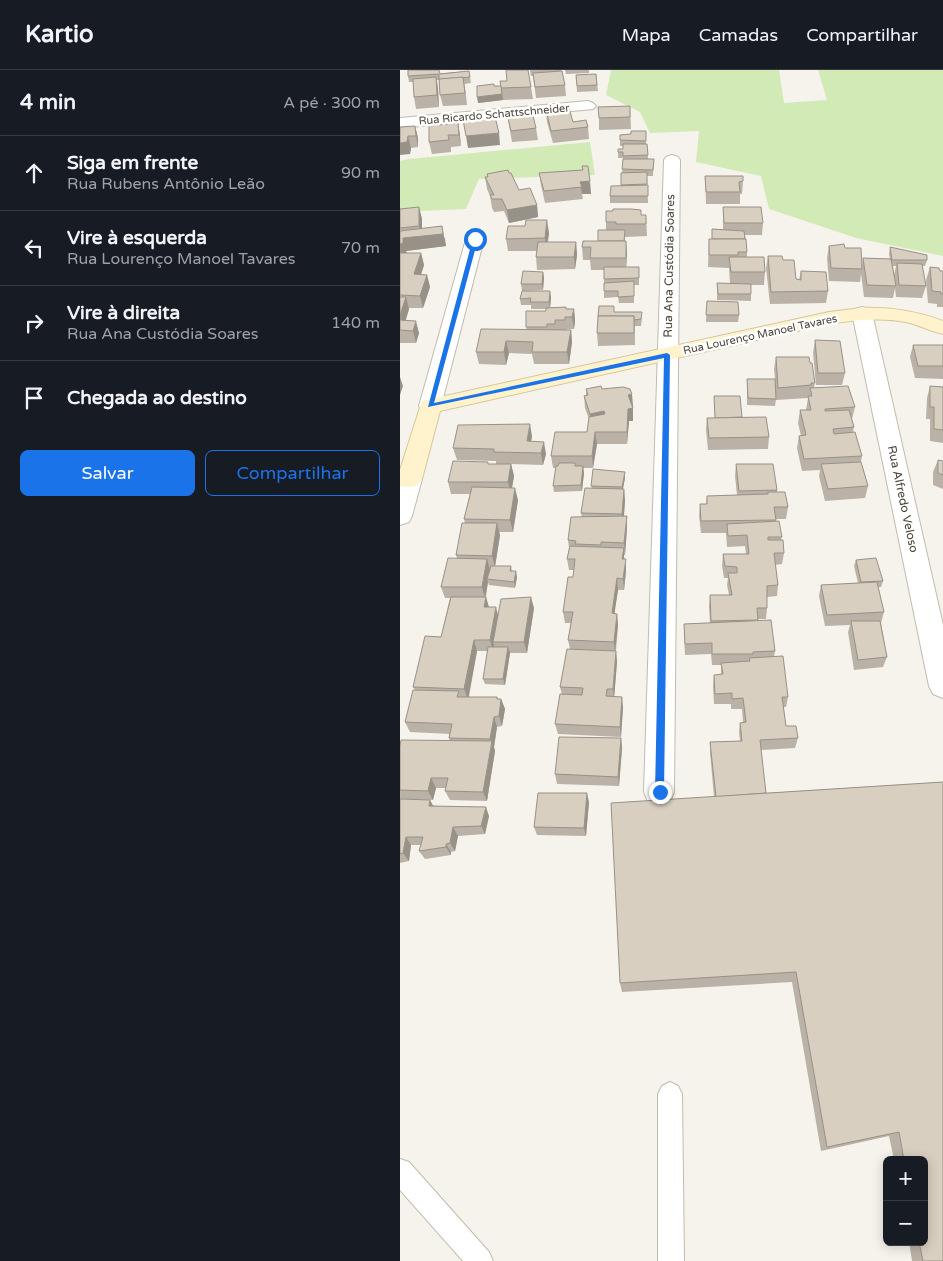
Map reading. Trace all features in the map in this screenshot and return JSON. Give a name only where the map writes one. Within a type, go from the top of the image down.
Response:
[{"type":"street","name":"Rua Ricardo Schattschneider","points":[[400,123],[588,106]]},
{"type":"street","name":"Rua Ana Custódia Soares","points":[[660,792],[672,160]]},
{"type":"street","points":[[400,516],[405,478],[430,406],[475,239]]},
{"type":"street","name":"Rua Lourenço Manoel Tavares","points":[[430,406],[829,318],[883,312],[906,316],[943,328]]},
{"type":"street","name":"Rua Alfredo Veloso","points":[[862,313],[943,686]]},
{"type":"lane","points":[[670,1094],[672,1261]]},
{"type":"lane","points":[[400,1172],[480,1261]]},
{"type":"green space","points":[[611,70],[779,70],[784,103],[827,100],[818,70],[943,70],[943,256],[856,238],[769,209],[761,176],[696,162],[699,131],[650,133],[640,112],[606,95]]},
{"type":"green space","points":[[590,142],[595,175],[479,179],[466,209],[400,212],[400,161]]},
{"type":"building","points":[[408,70],[439,70],[440,74],[469,71],[470,77],[439,80],[439,74],[408,76]]},
{"type":"building","points":[[506,70],[528,70],[531,87],[501,88],[500,81],[507,81]]},
{"type":"building","points":[[562,71],[565,85],[535,87],[533,73]]},
{"type":"building","points":[[596,74],[597,85],[577,86],[576,75]]},
{"type":"building","points":[[436,77],[437,95],[414,97],[413,79]]},
{"type":"building","points":[[463,77],[465,93],[440,95],[439,79]]},
{"type":"building","points":[[494,84],[494,86],[501,86],[502,94],[477,97],[477,86]]},
{"type":"building","points":[[630,106],[630,117],[599,118],[598,107]]},
{"type":"building","points":[[569,108],[573,122],[586,120],[588,127],[551,131],[546,110]]},
{"type":"building","points":[[532,112],[536,128],[511,131],[507,114]]},
{"type":"building","points":[[495,117],[499,133],[466,136],[463,120]]},
{"type":"building","points":[[458,123],[459,135],[448,135],[449,140],[429,142],[429,126]]},
{"type":"building","points":[[415,126],[416,136],[408,136],[407,142],[400,143],[400,127]]},
{"type":"building","points":[[631,131],[646,131],[646,141],[620,140],[620,135],[631,134]]},
{"type":"building","points":[[623,144],[647,144],[648,155],[623,156],[623,152],[618,152],[618,149],[623,149]]},
{"type":"building","points":[[623,159],[654,159],[653,170],[622,169]]},
{"type":"building","points":[[582,166],[588,166],[590,181],[580,182],[582,187],[544,191],[539,173],[583,170]]},
{"type":"building","points":[[508,170],[519,190],[530,188],[537,205],[507,210],[502,199],[492,199],[490,195],[494,195],[485,177],[488,177],[487,174]]},
{"type":"building","points":[[647,172],[647,184],[621,185],[621,173]]},
{"type":"building","points":[[705,176],[743,176],[743,181],[739,182],[740,192],[706,192]]},
{"type":"building","points":[[648,185],[648,196],[610,196],[611,186]]},
{"type":"building","points":[[419,207],[419,226],[400,228],[400,209]]},
{"type":"building","points":[[723,207],[761,207],[763,223],[724,223]]},
{"type":"building","points":[[613,209],[641,210],[641,215],[646,215],[646,224],[606,222],[606,211],[613,211]]},
{"type":"building","points":[[526,220],[547,220],[545,238],[506,239],[508,226],[525,226]]},
{"type":"building","points":[[442,226],[443,234],[403,238],[403,243],[400,244],[400,231]]},
{"type":"building","points":[[712,229],[744,231],[745,239],[712,239]]},
{"type":"building","points":[[598,230],[625,230],[624,241],[598,241]]},
{"type":"building","points":[[709,239],[746,239],[747,252],[738,252],[738,255],[709,255]]},
{"type":"building","points":[[583,241],[626,241],[626,258],[590,258],[591,247],[582,247]]},
{"type":"building","points":[[538,242],[576,242],[574,257],[536,257]]},
{"type":"building","points":[[844,244],[845,248],[861,248],[862,269],[831,268],[829,246]]},
{"type":"building","points":[[890,247],[927,255],[927,260],[892,260]]},
{"type":"building","points":[[400,253],[421,253],[414,274],[427,275],[420,296],[400,295]]},
{"type":"building","points":[[768,256],[782,256],[783,260],[794,260],[796,279],[801,280],[801,271],[826,272],[828,291],[771,292]]},
{"type":"building","points":[[729,257],[764,257],[765,272],[731,272]]},
{"type":"building","points":[[863,258],[891,259],[896,286],[867,285]]},
{"type":"building","points":[[897,263],[922,264],[926,286],[899,285]]},
{"type":"building","points":[[604,267],[639,267],[639,278],[604,279]]},
{"type":"building","points":[[930,267],[939,268],[940,271],[943,271],[943,294],[932,291]]},
{"type":"building","points":[[523,271],[543,272],[542,284],[521,284]]},
{"type":"building","points":[[634,281],[634,296],[618,297],[618,291],[604,291],[604,283]]},
{"type":"building","points":[[717,283],[751,284],[751,294],[718,294]]},
{"type":"building","points":[[522,291],[550,291],[549,302],[530,302],[531,298],[520,299]]},
{"type":"building","points":[[400,297],[406,297],[400,315]]},
{"type":"building","points":[[707,301],[738,302],[739,315],[706,315]]},
{"type":"building","points":[[599,306],[614,306],[614,312],[642,312],[641,319],[634,320],[634,316],[598,316]]},
{"type":"building","points":[[566,307],[566,309],[574,309],[572,317],[565,317],[565,320],[555,320],[555,324],[547,324],[547,327],[526,327],[526,311],[546,311],[546,308]]},
{"type":"building","points":[[598,316],[634,316],[634,333],[597,333]]},
{"type":"building","points":[[400,320],[416,321],[413,331],[400,330]]},
{"type":"building","points":[[481,329],[571,330],[567,352],[532,352],[533,342],[506,341],[504,352],[476,352]]},
{"type":"building","points":[[815,340],[840,341],[845,373],[818,373]]},
{"type":"building","points":[[913,345],[943,345],[943,366],[918,366]]},
{"type":"building","points":[[776,357],[809,357],[810,363],[812,363],[815,383],[778,388]]},
{"type":"building","points":[[747,379],[775,379],[776,399],[748,398]]},
{"type":"building","points":[[601,386],[602,389],[623,387],[630,389],[632,394],[628,395],[633,408],[628,409],[627,432],[595,432],[592,456],[551,456],[555,432],[587,432],[589,417],[605,414],[604,411],[590,414],[584,396],[588,395],[586,389]]},
{"type":"building","points":[[848,386],[855,407],[825,409],[825,411],[849,410],[854,427],[833,429],[834,434],[855,432],[862,456],[804,459],[799,436],[806,435],[800,410],[811,410],[808,396],[812,396],[810,388]]},
{"type":"building","points":[[930,386],[943,387],[943,430],[934,429],[934,407],[930,407]]},
{"type":"building","points":[[714,396],[740,396],[742,417],[715,418]]},
{"type":"building","points":[[766,417],[769,437],[709,438],[707,418]]},
{"type":"building","points":[[530,424],[527,441],[544,442],[541,453],[494,452],[494,449],[453,448],[458,425]]},
{"type":"building","points":[[938,460],[943,461],[943,475],[938,473]]},
{"type":"building","points":[[453,461],[511,464],[508,482],[448,482]]},
{"type":"building","points":[[861,462],[868,486],[828,489],[821,464]]},
{"type":"building","points":[[559,463],[575,463],[575,466],[583,466],[581,485],[553,486],[556,466]]},
{"type":"building","points":[[736,464],[773,464],[777,490],[739,491]]},
{"type":"building","points":[[593,469],[625,472],[622,487],[591,486]]},
{"type":"building","points":[[472,487],[515,488],[510,520],[464,519]]},
{"type":"building","points":[[585,488],[624,489],[622,514],[581,513]]},
{"type":"building","points":[[768,492],[785,492],[788,507],[774,507],[776,520],[701,521],[700,504],[707,504],[707,496],[768,494]]},
{"type":"building","points":[[627,516],[624,543],[601,542],[601,545],[575,544],[576,541],[568,540],[571,517]]},
{"type":"building","points":[[779,521],[782,537],[768,537],[768,540],[783,540],[784,553],[774,553],[778,585],[767,586],[767,608],[757,608],[758,620],[711,621],[710,595],[732,595],[728,573],[737,573],[737,567],[725,566],[723,554],[749,554],[747,535],[728,536],[727,524]]},
{"type":"building","points":[[462,523],[497,523],[492,556],[456,555]]},
{"type":"building","points":[[570,546],[624,548],[622,559],[626,559],[623,579],[617,578],[612,613],[617,614],[614,642],[568,640],[573,612],[563,612],[568,577],[573,577],[575,559],[567,559]]},
{"type":"building","points":[[448,558],[487,559],[482,587],[441,587]]},
{"type":"building","points":[[876,558],[883,581],[861,582],[856,560]]},
{"type":"building","points":[[491,566],[511,566],[510,571],[516,571],[514,582],[487,579]]},
{"type":"building","points":[[877,582],[884,612],[827,615],[821,585]]},
{"type":"building","points":[[451,597],[486,597],[484,607],[496,607],[490,640],[474,640],[464,689],[413,687],[425,636],[441,637]]},
{"type":"building","points":[[531,597],[524,642],[493,642],[501,599]]},
{"type":"building","points":[[771,620],[775,651],[753,652],[753,654],[712,654],[712,643],[685,644],[684,624]]},
{"type":"building","points":[[851,621],[880,621],[887,657],[858,660]]},
{"type":"building","points":[[488,647],[508,647],[503,679],[483,679]]},
{"type":"building","points":[[567,649],[616,651],[613,689],[607,689],[606,696],[622,697],[620,727],[555,724],[560,694],[582,695],[583,688],[560,687]]},
{"type":"building","points":[[783,656],[788,697],[782,697],[786,726],[796,726],[798,738],[760,740],[766,793],[716,797],[710,742],[742,741],[740,723],[746,722],[743,698],[732,699],[732,693],[715,694],[714,675],[723,674],[721,663],[750,661],[749,658]]},
{"type":"building","points":[[413,690],[459,691],[457,697],[497,697],[497,699],[501,699],[499,716],[494,717],[490,739],[449,738],[452,724],[405,722]]},
{"type":"building","points":[[559,737],[621,738],[618,777],[555,774]]},
{"type":"building","points":[[401,740],[492,741],[483,792],[445,791],[448,778],[431,778],[428,791],[400,790]]},
{"type":"building","points":[[943,782],[943,1261],[923,1261],[920,1246],[928,1246],[928,1156],[903,1156],[899,1132],[827,1147],[796,972],[620,983],[611,803]]},
{"type":"building","points":[[538,793],[587,793],[584,828],[534,827]]},
{"type":"building","points":[[400,799],[430,800],[429,806],[486,807],[481,826],[453,827],[450,843],[446,844],[446,847],[419,851],[423,837],[406,837],[403,853],[400,854]]},
{"type":"route","points":[[475,239],[430,406],[667,355],[660,792]]}]
